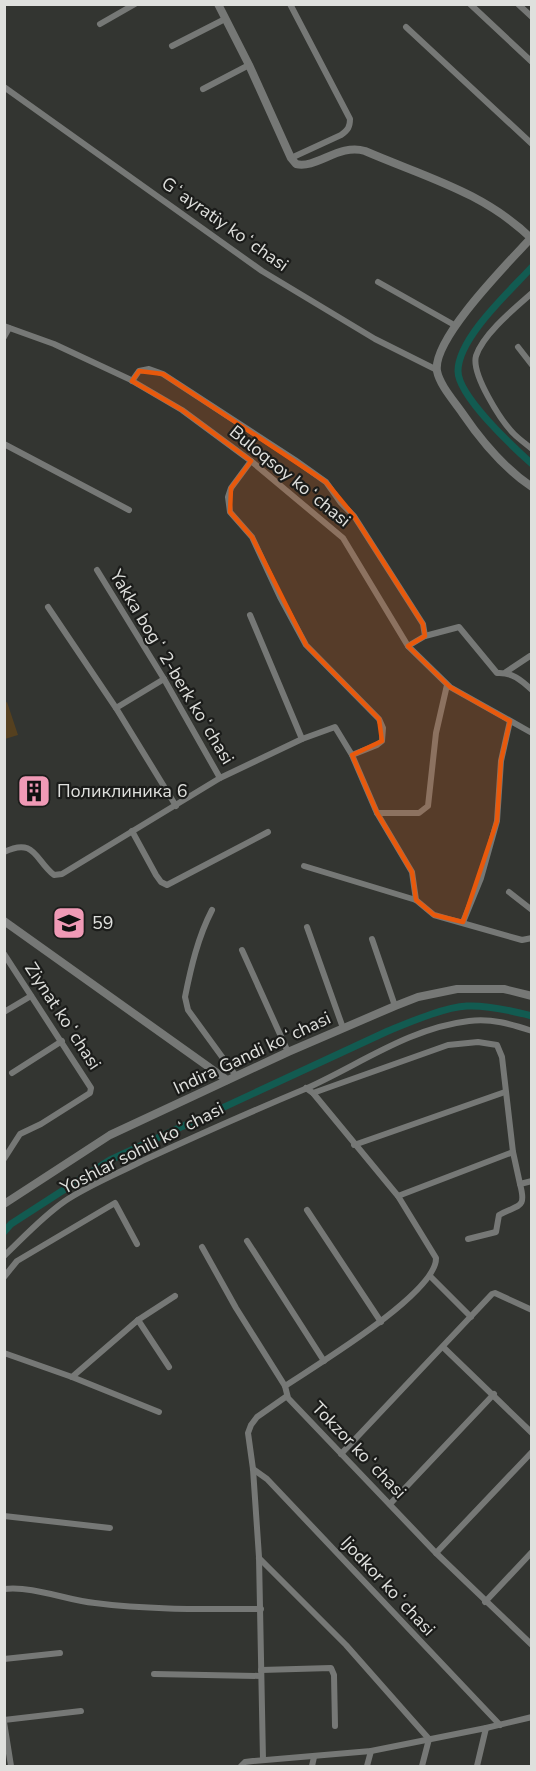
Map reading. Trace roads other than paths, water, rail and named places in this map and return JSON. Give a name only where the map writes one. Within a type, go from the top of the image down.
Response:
[{"type":"street","points":[[100,24],[135,4]]},
{"type":"street","points":[[218,4],[249,65],[291,159],[296,164],[300,165],[349,149],[365,151],[457,188],[478,199],[505,216],[531,238],[486,287],[456,326],[442,349],[437,370],[444,386],[477,436],[505,465],[531,487]]},
{"type":"street","points":[[290,4],[350,119],[347,130],[340,135],[291,159]]},
{"type":"street","points":[[470,4],[531,62]]},
{"type":"street","points":[[518,4],[531,17]]},
{"type":"street","points":[[172,46],[225,19]]},
{"type":"street","points":[[406,27],[531,144]]},
{"type":"street","points":[[203,89],[249,65]]},
{"type":"street","name":"Gʻayratiy koʻchasi","points":[[4,87],[262,271],[375,339],[437,370]]},
{"type":"street","points":[[378,282],[456,326]]},
{"type":"street","points":[[531,293],[489,335],[477,353],[475,361],[476,371],[503,420],[513,433],[531,449]]},
{"type":"street","points":[[4,337],[7,327]]},
{"type":"street","name":"Buloqsoy koʻchasi","points":[[7,327],[54,344],[132,381],[182,410],[251,461],[344,538],[408,646],[447,685],[531,733]]},
{"type":"street","points":[[518,347],[531,365]]},
{"type":"street","points":[[132,381],[139,371],[149,369],[163,374],[326,482],[354,516],[389,570],[423,624],[425,636]]},
{"type":"street","points":[[4,444],[129,510]]},
{"type":"street","points":[[251,461],[231,488],[228,497],[230,512],[252,537],[279,597],[306,645],[374,711],[383,728],[382,741],[352,755]]},
{"type":"street","name":"Yakka bogʻ 2-berk koʻchasi","points":[[97,570],[164,679],[220,778]]},
{"type":"street","points":[[48,607],[116,708],[176,806]]},
{"type":"street","points":[[250,615],[302,739]]},
{"type":"street","points":[[408,646],[425,636],[459,627],[497,673],[506,672],[530,656]]},
{"type":"street","points":[[506,672],[516,676],[531,690]]},
{"type":"street","points":[[116,708],[164,679]]},
{"type":"street","points":[[377,813],[419,813],[428,806],[436,733],[447,685]]},
{"type":"street","points":[[463,922],[481,878],[497,821],[501,761],[510,721]]},
{"type":"street","points":[[4,852],[21,846],[31,849],[50,872],[59,875],[220,778],[302,739],[335,727],[352,755],[377,813],[412,872],[416,900]]},
{"type":"street","points":[[132,831],[156,875],[161,882],[167,885],[268,832]]},
{"type":"street","points":[[304,866],[416,900],[434,915],[522,940],[531,938]]},
{"type":"street","points":[[509,892],[531,910]]},
{"type":"street","points":[[212,910],[204,925],[193,959],[185,997],[188,1010],[236,1076]]},
{"type":"street","points":[[4,921],[227,1080]]},
{"type":"street","points":[[307,927],[343,1028]]},
{"type":"street","points":[[372,939],[395,1006]]},
{"type":"street","points":[[242,950],[288,1052]]},
{"type":"street","name":"Ziynat koʻchasi","points":[[4,954],[91,1088],[90,1093],[41,1124],[20,1134],[4,1159]]},
{"type":"street","name":"Indira Gandi koʻchasi","points":[[4,1204],[110,1135],[288,1052],[395,1006],[418,997],[458,989],[504,989],[531,996]]},
{"type":"street","points":[[4,1012],[31,996]]},
{"type":"street","name":"Yoshlar sohili koʻchasi","points":[[4,1256],[33,1227],[65,1202],[98,1183],[235,1118],[306,1088],[404,1040],[467,1021],[499,1021],[531,1031]]},
{"type":"street","points":[[12,1073],[62,1041]]},
{"type":"street","points":[[313,1093],[448,1045],[493,1043],[500,1049],[513,1152],[524,1196],[522,1203],[500,1215],[496,1232],[468,1239]]},
{"type":"street","points":[[285,1386],[381,1322],[430,1276],[436,1264],[436,1258],[398,1196],[313,1093],[306,1088]]},
{"type":"street","points":[[354,1145],[505,1092]]},
{"type":"street","points":[[398,1196],[513,1152]]},
{"type":"street","points":[[520,1184],[531,1181]]},
{"type":"street","points":[[4,1278],[17,1261],[115,1203],[136,1244]]},
{"type":"street","points":[[307,1210],[381,1322]]},
{"type":"street","points":[[247,1241],[324,1361]]},
{"type":"street","name":"Tokzor koʻchasi","points":[[202,1247],[236,1308],[285,1386],[287,1396],[436,1553],[531,1645]]},
{"type":"street","points":[[430,1276],[471,1317]]},
{"type":"street","points":[[341,1454],[492,1294],[495,1293],[531,1310]]},
{"type":"street","points":[[72,1377],[138,1320],[175,1296]]},
{"type":"street","points":[[138,1320],[169,1367]]},
{"type":"street","points":[[443,1347],[494,1394],[531,1433]]},
{"type":"street","points":[[4,1353],[159,1412]]},
{"type":"street","points":[[390,1504],[494,1394]]},
{"type":"street","points":[[263,1760],[259,1557],[248,1433],[251,1425],[267,1408],[287,1396]]},
{"type":"street","points":[[436,1553],[531,1452]]},
{"type":"street","name":"Ijodkor koʻchasi","points":[[253,1469],[267,1479],[500,1725]]},
{"type":"street","points":[[4,1516],[110,1528]]},
{"type":"street","points":[[485,1602],[531,1552]]},
{"type":"street","points":[[259,1557],[346,1645],[429,1739]]},
{"type":"street","points":[[4,1589],[38,1590],[94,1603],[201,1609],[261,1609]]},
{"type":"street","points":[[4,1659],[60,1653]]},
{"type":"street","points":[[154,1674],[261,1673],[331,1668],[334,1675],[335,1726]]},
{"type":"street","points":[[8,1765],[4,1721],[81,1711]]},
{"type":"street","points":[[241,1767],[248,1761],[371,1751],[531,1717]]},
{"type":"street","points":[[477,1767],[486,1728]]},
{"type":"street","points":[[422,1767],[429,1739]]},
{"type":"street","points":[[367,1767],[371,1751]]},
{"type":"street","points":[[312,1767],[314,1756]]},
{"type":"waterway","points":[[532,267],[499,302],[466,344],[458,371],[460,381],[476,407],[500,434],[532,464]]},
{"type":"waterway","points":[[4,1232],[11,1224],[110,1160],[397,1027],[438,1012],[467,1006],[491,1007],[532,1016]]},
{"type":"place","name":"Поликлиника 6","points":[[34,791]]},
{"type":"place","name":"59","points":[[69,923]]}]
